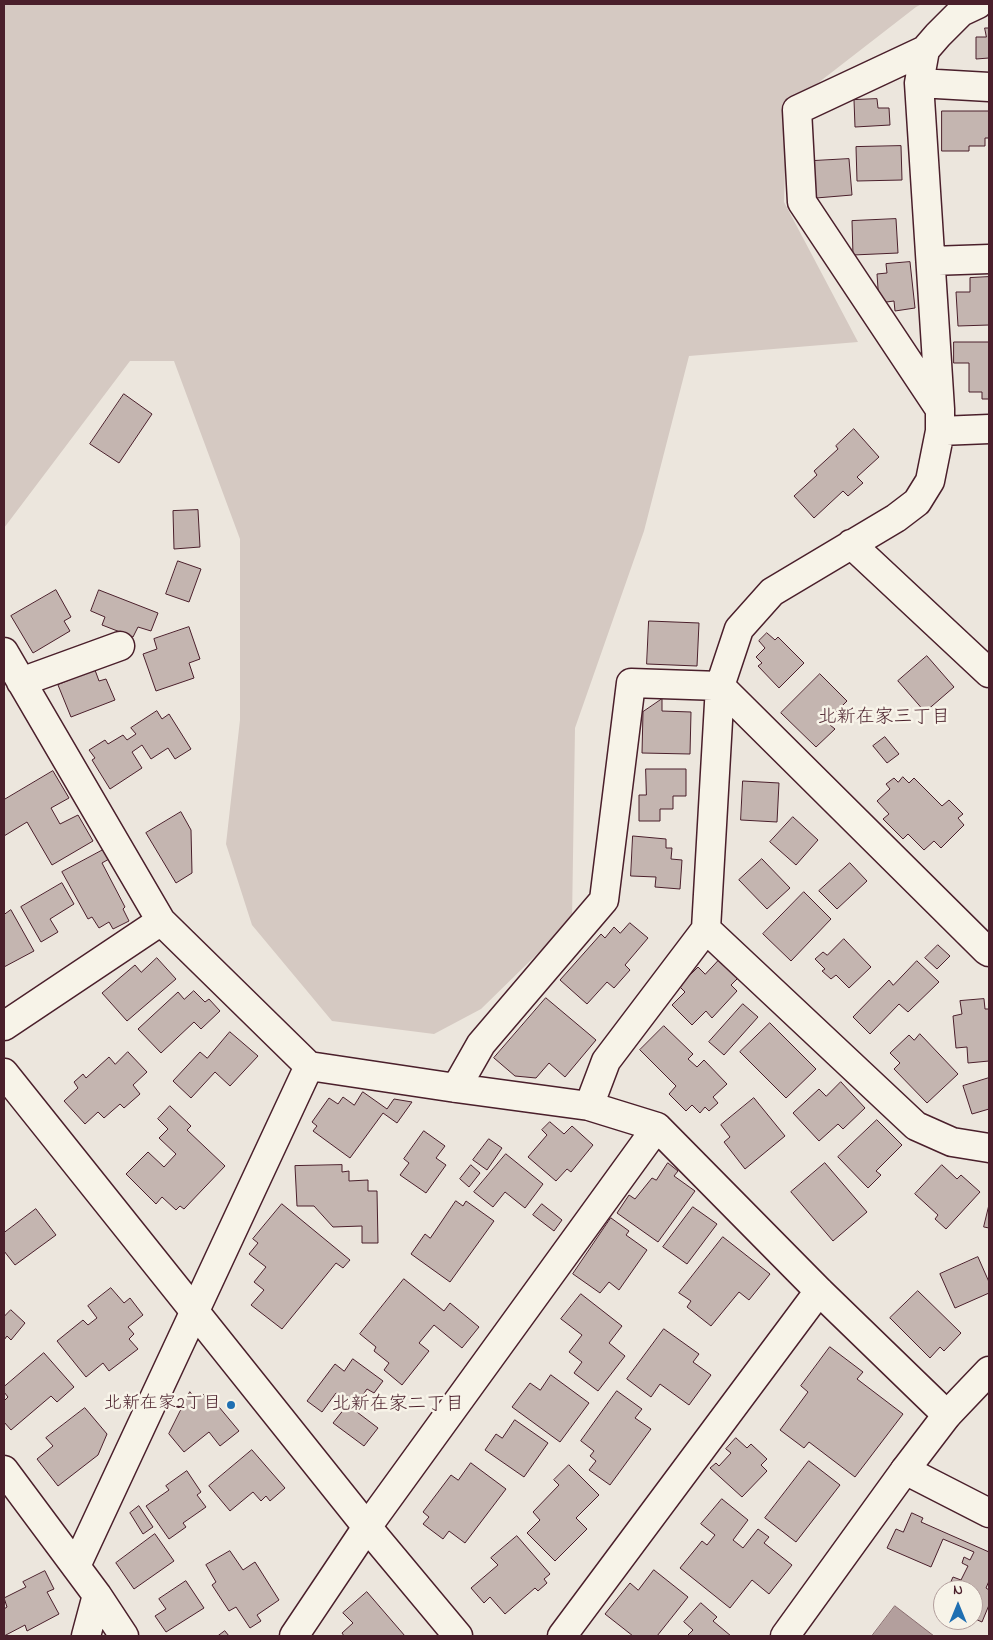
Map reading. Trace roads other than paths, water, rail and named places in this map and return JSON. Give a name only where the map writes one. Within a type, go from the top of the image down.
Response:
[{"type":"street","points":[[978,4],[961,12],[925,50],[797,110],[802,202],[940,420],[989,429]]},
{"type":"street","points":[[589,1106],[606,1061],[706,929],[720,686],[739,629],[772,592],[896,518],[917,502],[930,481],[940,420],[919,83],[925,50]]},
{"type":"street","points":[[919,83],[989,87]]},
{"type":"street","points":[[931,261],[989,259]]},
{"type":"street","points":[[851,544],[989,673]]},
{"type":"street","points":[[21,682],[120,646]]},
{"type":"street","points":[[4,652],[161,921],[309,1066],[589,1106],[657,1127],[818,1291],[947,1415]]},
{"type":"street","points":[[456,1088],[481,1044],[604,900],[631,683],[720,686],[989,952]]},
{"type":"street","points":[[4,1026],[161,921]]},
{"type":"street","points":[[706,929],[916,1126],[952,1142],[989,1148]]},
{"type":"street","points":[[76,1566],[309,1066]]},
{"type":"street","points":[[4,1074],[367,1527],[458,1636]]},
{"type":"street","points":[[294,1636],[367,1527],[657,1127]]},
{"type":"street","points":[[562,1636],[818,1291]]},
{"type":"street","points":[[784,1636],[947,1415],[989,1371]]},
{"type":"street","points":[[4,1470],[97,1595],[124,1636]]},
{"type":"street","points":[[905,1470],[989,1513]]},
{"type":"street","points":[[86,1636],[97,1595]]},
{"type":"place","name":"北新在家2丁目","points":[[231,1405]]},
{"type":"district","name":"北新在家三丁目","points":[[884,719]]},
{"type":"district","name":"北新在家二丁目","points":[[398,1406]]}]
